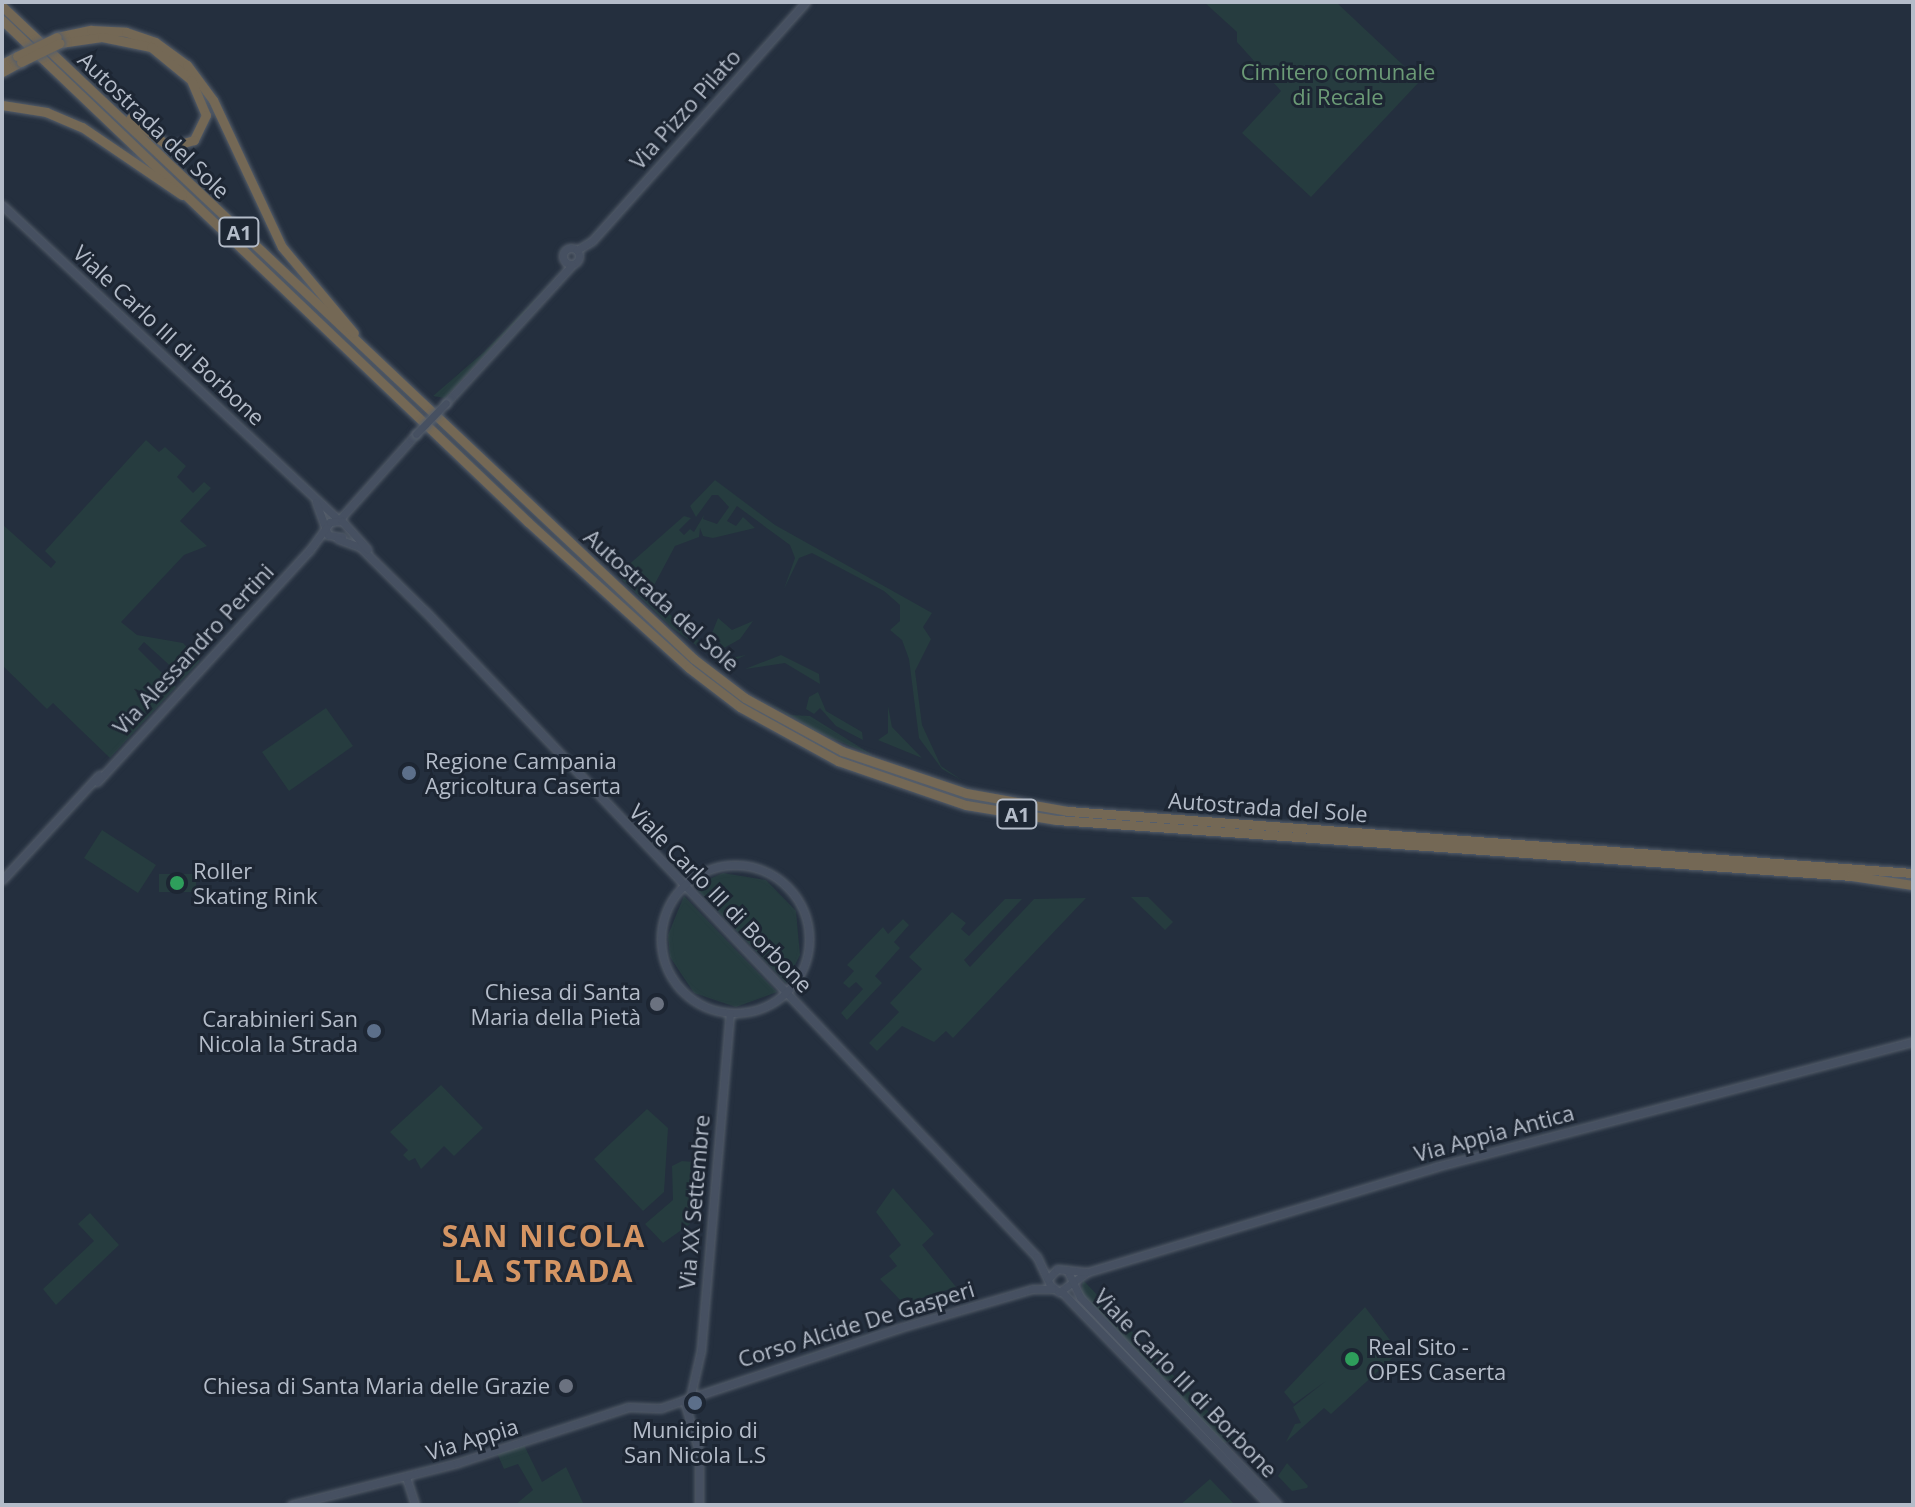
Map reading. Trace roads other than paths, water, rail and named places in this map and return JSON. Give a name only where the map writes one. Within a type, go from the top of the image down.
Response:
[{"type":"highway","name":"Autostrada del Sole","points":[[2,6],[694,659],[790,725],[890,770],[966,793],[1068,811],[1913,873]]},
{"type":"highway","name":"Autostrada del Sole","points":[[2,20],[528,522],[689,668],[788,736],[862,771],[966,805],[1057,820],[1819,874],[1913,885]]},
{"type":"highway","points":[[2,72],[42,47],[91,30],[126,32],[164,47],[187,65],[213,100],[282,247],[370,355]]},
{"type":"highway","points":[[59,40],[102,37],[151,47],[191,80],[204,105],[205,123],[194,140],[170,147],[109,107]]},
{"type":"highway","points":[[2,64],[19,59]]},
{"type":"highway","points":[[2,105],[46,112],[82,127],[194,201]]},
{"type":"street","name":"Via Pizzo Pilato","points":[[578,254],[806,2]]},
{"type":"street","name":"Viale Carlo III di Borbone","points":[[2,205],[342,523],[1037,1257],[1052,1289],[1062,1292],[1269,1505]]},
{"type":"street","points":[[337,539],[342,523],[356,501],[572,265],[578,254],[566,250],[560,278]]},
{"type":"street","points":[[564,260],[572,265]]},
{"type":"street","name":"Viale Carlo III di Borbone","points":[[311,494],[326,530],[337,539],[360,547],[378,564]]},
{"type":"street","name":"Via Alessandro Pertini","points":[[2,880],[326,530],[342,523]]},
{"type":"street","name":"Via Alessandro Pertini","points":[[309,551],[337,539]]},
{"type":"street","points":[[743,865],[772,875],[788,888],[805,915],[808,936],[804,963],[786,992],[754,1010],[730,1013],[687,996],[665,965],[663,920],[684,885],[705,871],[743,865]]},
{"type":"street","name":"Via XX Settembre","points":[[687,1397],[701,1350],[730,1013]]},
{"type":"street","name":"Via Appia Antica","points":[[1072,1283],[1088,1272],[1435,1167],[1913,1042]]},
{"type":"street","name":"Viale Carlo III di Borbone","points":[[1037,1257],[1057,1269],[1067,1270],[1072,1283],[1278,1505]]},
{"type":"street","points":[[1049,1278],[1057,1269]]},
{"type":"street","name":"Via Appia Antica","points":[[1067,1270],[1088,1272]]},
{"type":"street","name":"Corso Alcide De Gasperi","points":[[661,1408],[687,1397],[1032,1289],[1049,1278]]},
{"type":"street","name":"Viale Carlo III di Borbone","points":[[1062,1292],[1072,1283]]},
{"type":"street","name":"Corso Alcide De Gasperi","points":[[1032,1289],[1052,1289]]},
{"type":"street","points":[[687,1397],[699,1452],[699,1505]]},
{"type":"street","name":"Via Appia","points":[[291,1505],[406,1477],[628,1407],[661,1408]]},
{"type":"street","points":[[406,1477],[415,1505]]},
{"type":"place","name":"Regione Campania Agricoltura Caserta","points":[[409,773]]},
{"type":"place","name":"Roller Skating Rink","points":[[177,883]]},
{"type":"place","name":"Chiesa di Santa Maria della Pietà","points":[[657,1004]]},
{"type":"place","name":"Carabinieri San Nicola la Strada","points":[[374,1031]]},
{"type":"place","name":"Real Sito - OPES Caserta","points":[[1352,1359]]},
{"type":"place","name":"Chiesa di Santa Maria delle Grazie","points":[[566,1386]]},
{"type":"place","name":"Municipio di San Nicola L.S","points":[[695,1403]]},
{"type":"district","name":"SAN NICOLA LA STRADA","points":[[544,1253]]},
{"type":"park label","name":"Cimitero comunale di Recale","points":[[1338,84]]}]
